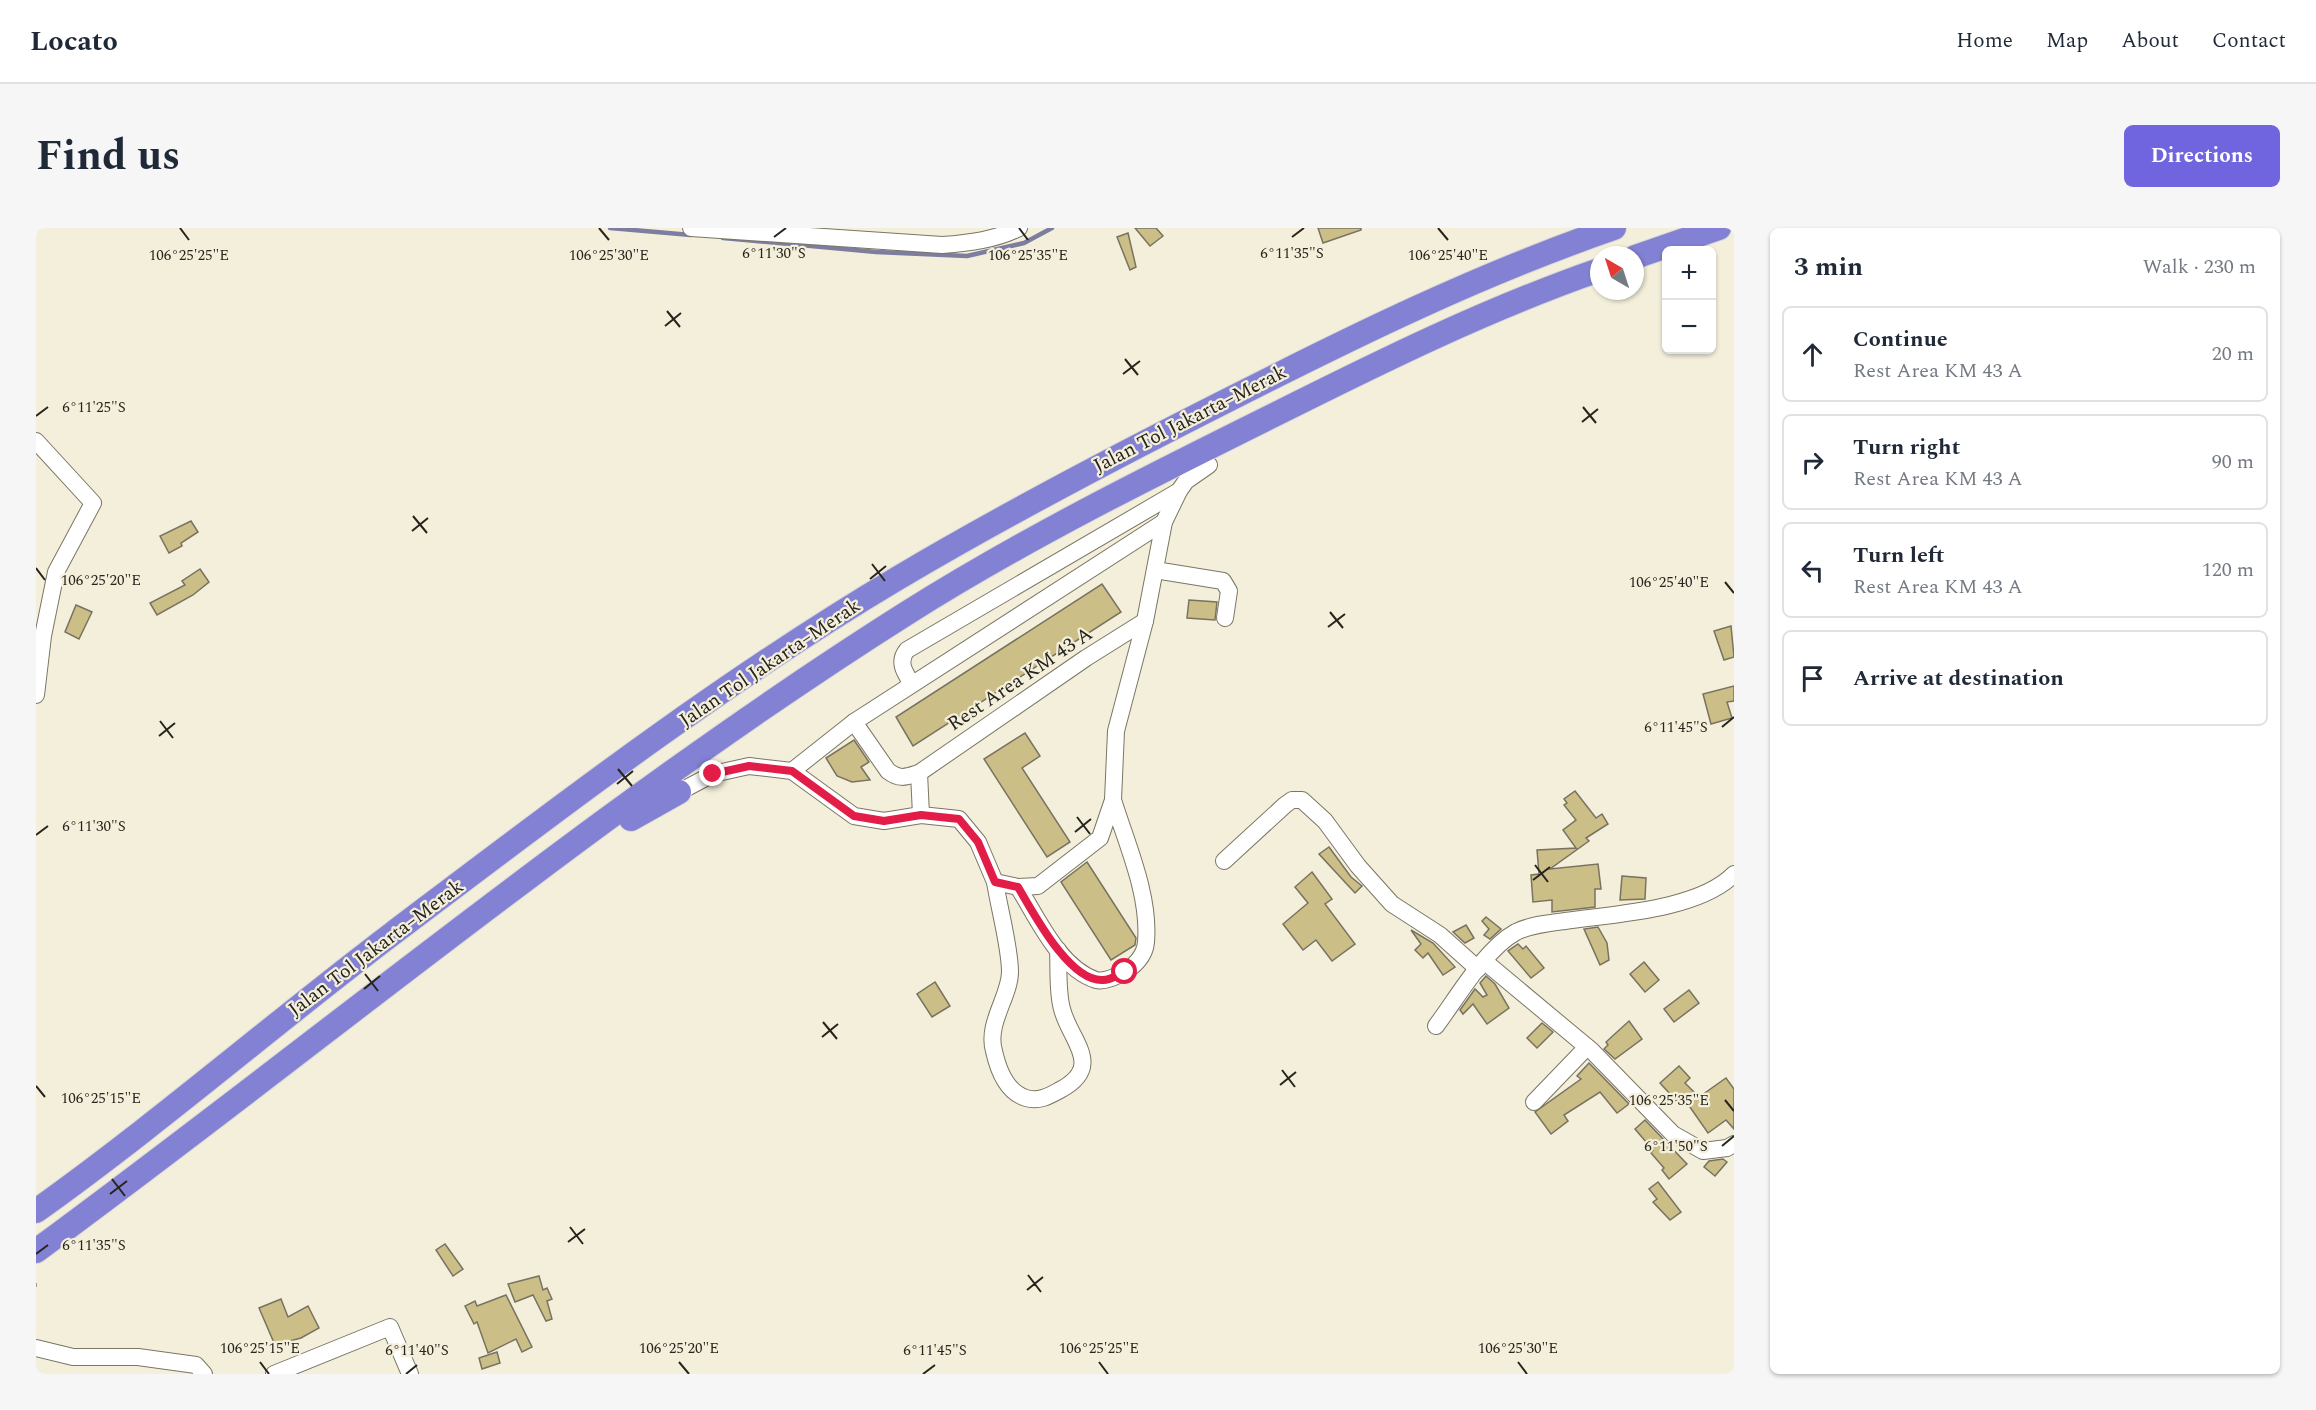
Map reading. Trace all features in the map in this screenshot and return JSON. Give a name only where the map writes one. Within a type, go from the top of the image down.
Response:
[{"type":"highway","name":"Jalan Tol Jakarta–Merak","points":[[36,1211],[390,936],[564,807],[726,690],[895,580],[1062,484],[1382,321],[1570,243],[1614,228]]},
{"type":"highway","points":[[1644,254],[1719,228]]},
{"type":"highway","name":"Jalan Tol Jakarta–Merak","points":[[36,1251],[416,963],[747,718],[909,611],[1080,511],[1389,357],[1479,316],[1590,273]]},
{"type":"highway","points":[[1209,465],[1383,374],[1479,316]]},
{"type":"highway","points":[[416,963],[631,819],[679,792]]},
{"type":"street","points":[[691,228],[942,245],[992,239],[1019,228]]},
{"type":"street","points":[[36,441],[93,503],[57,572],[44,636],[36,695]]},
{"type":"street","points":[[995,882],[1018,887],[1038,886],[1100,838],[1113,800],[1116,731],[1145,621],[1164,522],[1186,481],[1209,465]]},
{"type":"street","points":[[912,684],[903,670],[902,658],[907,651],[1179,491]]},
{"type":"street","points":[[792,771],[854,722],[1164,522]]},
{"type":"street","points":[[1155,570],[1223,581],[1229,591],[1225,618]]},
{"type":"street","points":[[1030,579],[1043,598]]},
{"type":"street","name":"Rest Area KM 43 A","points":[[919,773],[1086,658],[1145,621]]},
{"type":"street","points":[[854,722],[888,771],[901,778],[919,773],[921,815]]},
{"type":"street","points":[[679,792],[713,774],[749,766],[792,771],[854,816],[884,821],[921,815],[959,819],[978,842],[995,882],[1010,974],[997,1012],[992,1048],[1004,1079],[1010,1087],[1025,1098],[1042,1099],[1069,1085],[1082,1069],[1083,1054],[1062,1009],[1058,950]]},
{"type":"street","points":[[1018,887],[1058,950],[1078,970],[1096,980],[1105,981],[1125,972],[1143,956],[1146,941],[1143,899],[1113,800]]},
{"type":"street","points":[[1224,861],[1285,805],[1292,800],[1302,800],[1324,821],[1358,866],[1392,904],[1481,965],[1587,1047],[1673,1134],[1703,1151],[1726,1148],[1734,1144]]},
{"type":"street","points":[[1436,1026],[1481,965],[1509,937],[1527,928],[1691,901],[1712,891],[1734,874]]},
{"type":"street","points":[[1534,1102],[1587,1047]]},
{"type":"street","points":[[274,1374],[390,1327],[410,1374]]},
{"type":"street","points":[[36,1348],[73,1357],[138,1357],[196,1365],[204,1374]]},
{"type":"building","points":[[1135,228],[1156,228],[1163,236],[1150,246]]},
{"type":"building","points":[[1318,228],[1361,228],[1361,230],[1323,243]]},
{"type":"building","points":[[1128,233],[1136,267],[1130,270],[1117,237]]},
{"type":"building","points":[[191,521],[198,532],[181,543],[182,546],[169,553],[160,536]]},
{"type":"building","points":[[200,569],[209,582],[193,595],[157,615],[150,603],[185,585],[182,581]]},
{"type":"building","points":[[1102,584],[1121,612],[913,746],[896,717]]},
{"type":"building","points":[[1189,600],[1217,602],[1215,620],[1187,618]]},
{"type":"building","points":[[76,605],[92,612],[79,639],[65,632]]},
{"type":"building","points":[[1731,626],[1734,657],[1724,660],[1714,631]]},
{"type":"building","points":[[1734,686],[1734,701],[1727,702],[1732,718],[1711,724],[1703,694]]},
{"type":"building","points":[[1025,733],[1040,756],[1022,768],[1070,842],[1047,857],[984,759]]},
{"type":"building","points":[[854,740],[869,762],[861,767],[870,780],[852,782],[837,776],[826,758]]},
{"type":"building","points":[[1575,791],[1596,818],[1602,814],[1608,824],[1586,838],[1589,841],[1550,869],[1598,864],[1601,889],[1595,889],[1595,907],[1552,912],[1552,900],[1533,902],[1531,875],[1539,874],[1537,850],[1576,848],[1563,830],[1576,820],[1564,805],[1567,803],[1564,799]]},
{"type":"building","points":[[1329,847],[1351,877],[1362,886],[1355,893],[1319,854]]},
{"type":"building","points":[[1087,862],[1136,938],[1135,945],[1111,960],[1061,882]]},
{"type":"building","points":[[1312,872],[1332,899],[1325,904],[1355,944],[1332,961],[1316,940],[1303,950],[1283,924],[1308,903],[1295,887]]},
{"type":"building","points":[[1622,876],[1646,878],[1645,899],[1620,900]]},
{"type":"building","points":[[1486,917],[1501,929],[1490,939],[1484,935],[1489,929],[1482,921]]},
{"type":"building","points":[[1466,925],[1474,938],[1465,943],[1453,932]]},
{"type":"building","points":[[1598,927],[1607,943],[1609,960],[1600,965],[1584,929]]},
{"type":"building","points":[[1411,930],[1433,943],[1455,967],[1443,975],[1428,953],[1423,958],[1415,950],[1421,944]]},
{"type":"building","points":[[1518,944],[1523,949],[1526,946],[1544,968],[1531,978],[1508,951]]},
{"type":"building","points":[[1644,962],[1659,980],[1645,992],[1630,974]]},
{"type":"building","points":[[1486,976],[1495,984],[1509,1008],[1487,1024],[1473,1004],[1463,1014],[1460,1010],[1475,989],[1483,997],[1487,995],[1480,983]]},
{"type":"building","points":[[935,982],[950,1006],[932,1017],[917,994]]},
{"type":"building","points":[[1689,990],[1699,1003],[1674,1022],[1664,1009]]},
{"type":"building","points":[[1629,1021],[1642,1039],[1615,1059],[1604,1049],[1608,1045],[1606,1042]]},
{"type":"building","points":[[1542,1023],[1553,1032],[1537,1048],[1527,1038]]},
{"type":"building","points":[[1589,1063],[1629,1104],[1617,1113],[1600,1092],[1564,1115],[1568,1121],[1551,1134],[1535,1112],[1581,1079],[1577,1076]]},
{"type":"building","points":[[1679,1066],[1690,1078],[1685,1083],[1699,1097],[1726,1078],[1734,1089],[1734,1129],[1726,1120],[1708,1133],[1685,1100],[1680,1105],[1660,1083]]},
{"type":"building","points":[[1645,1120],[1687,1164],[1669,1179],[1662,1170],[1664,1168],[1651,1153],[1653,1150],[1635,1129]]},
{"type":"building","points":[[1723,1159],[1727,1162],[1715,1176],[1704,1167],[1709,1161]]},
{"type":"building","points":[[1658,1182],[1681,1212],[1670,1220],[1653,1202],[1657,1199],[1649,1189]]},
{"type":"building","points":[[445,1244],[463,1269],[453,1276],[436,1250]]},
{"type":"building","points":[[539,1276],[543,1290],[547,1288],[552,1299],[547,1301],[552,1319],[546,1321],[533,1295],[515,1302],[508,1284]]},
{"type":"building","points":[[506,1295],[532,1347],[522,1352],[516,1339],[488,1353],[477,1322],[474,1324],[465,1306],[475,1301],[477,1306]]},
{"type":"building","points":[[281,1299],[288,1317],[308,1306],[319,1328],[301,1338],[275,1345],[259,1308]]},
{"type":"building","points":[[497,1352],[500,1363],[482,1369],[479,1358]]},
{"type":"waterway","points":[[610,228],[691,235]]},
{"type":"waterway","points":[[723,238],[876,252],[967,256],[1024,243],[1052,228]]},
{"type":"route","points":[[713,774],[749,766],[792,771],[824,797],[854,816],[884,821],[921,815],[959,819],[978,842],[986,867],[995,882],[1018,887],[1058,950],[1078,970],[1096,980],[1105,981],[1125,972]]}]
